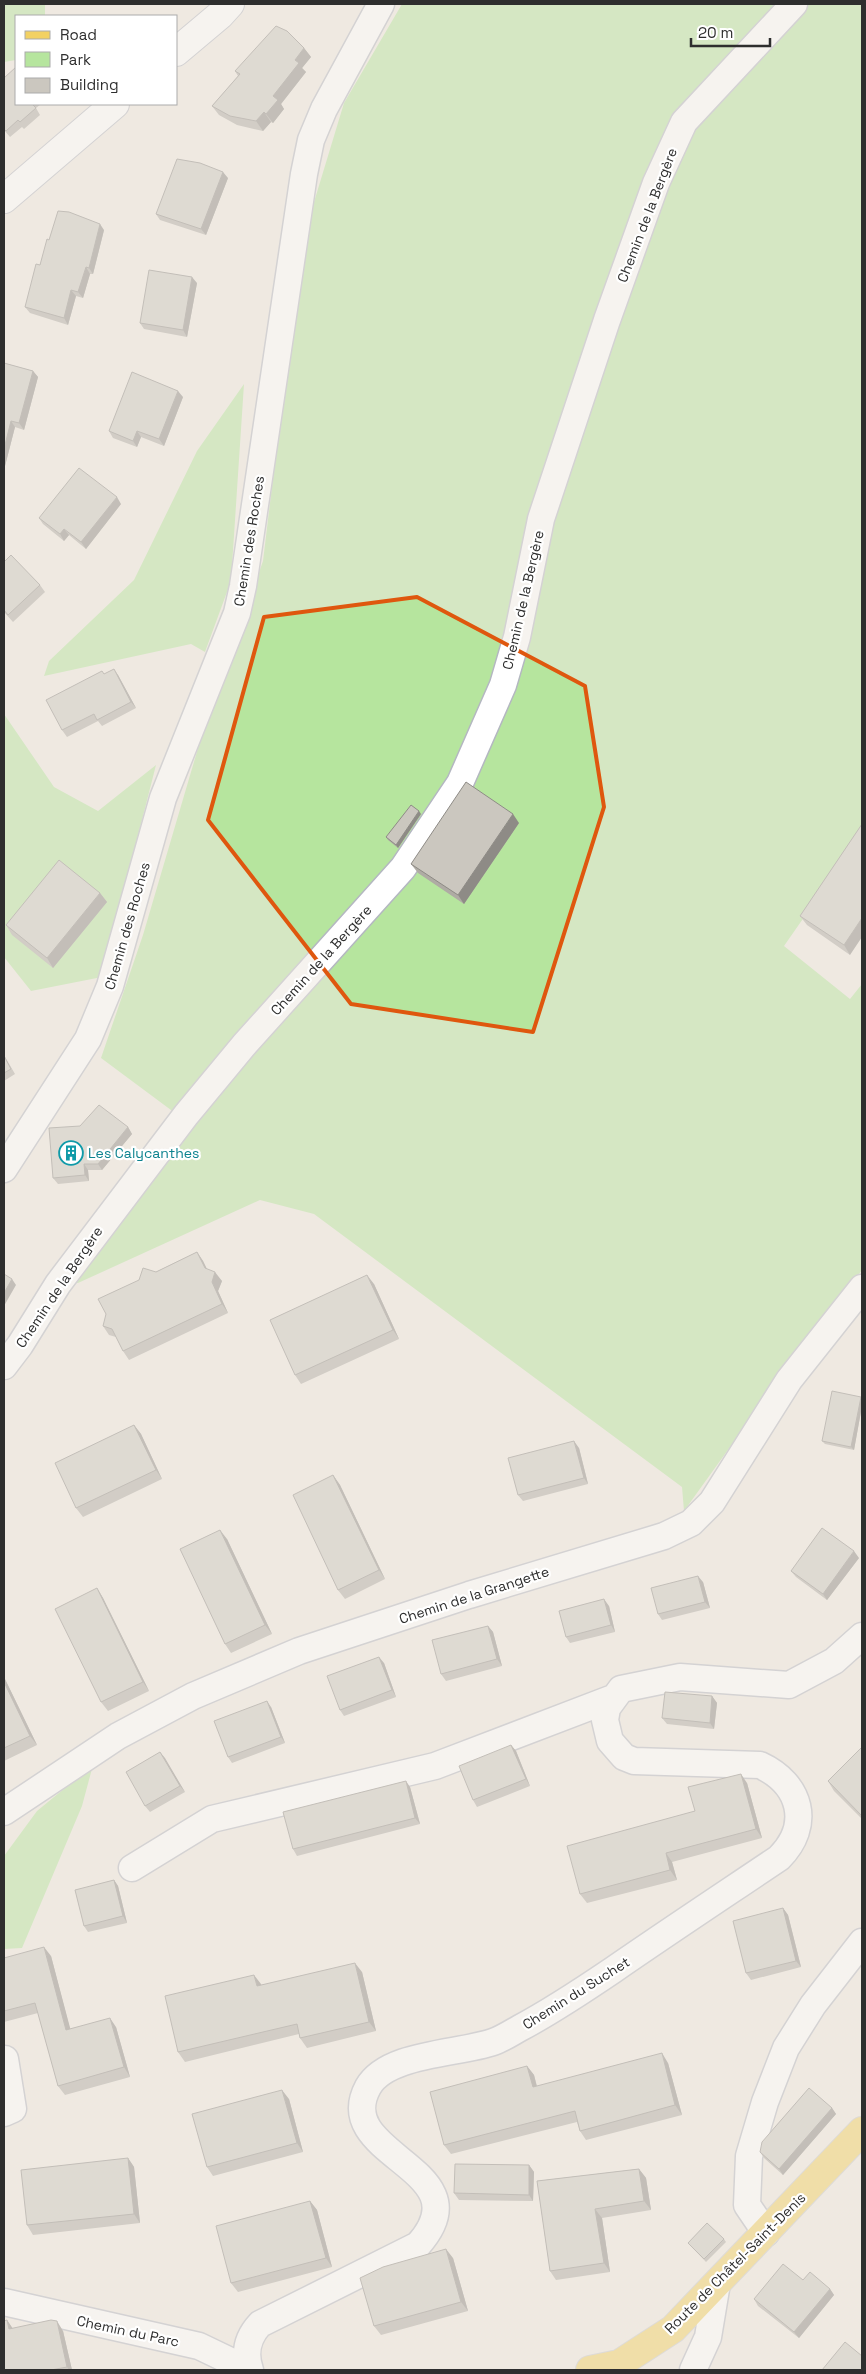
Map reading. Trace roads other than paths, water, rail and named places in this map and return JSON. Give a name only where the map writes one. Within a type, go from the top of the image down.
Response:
[{"type":"main road","name":"Route de Châtel-Saint-Denis","points":[[590,2370],[618,2364],[673,2329],[862,2131]]},
{"type":"street","points":[[178,50],[220,15],[230,4]]},
{"type":"street","name":"Chemin des Roches","points":[[4,1169],[88,1039],[110,986],[163,798],[237,613],[244,586],[304,174],[311,140],[324,109],[382,4]]},
{"type":"street","name":"Chemin de la Bergère","points":[[4,1366],[20,1346],[58,1284],[186,1115],[244,1045],[403,868],[460,783],[503,685],[517,637],[542,519],[604,328],[656,183],[684,122],[794,4]]},
{"type":"street","points":[[4,199],[114,105]]},
{"type":"street","name":"Chemin de la Grangette","points":[[4,1812],[118,1736],[193,1696],[237,1677],[299,1651],[470,1595],[664,1536],[691,1523],[712,1502],[789,1380],[862,1288]]},
{"type":"street","points":[[132,1868],[212,1819],[435,1766],[613,1698],[621,1689],[680,1677],[789,1685],[834,1661],[862,1636]]},
{"type":"street","name":"Chemin du Suchet","points":[[250,2370],[246,2348],[250,2337],[260,2324],[418,2245],[427,2235],[433,2224],[434,2200],[425,2181],[375,2140],[368,2131],[363,2109],[368,2088],[374,2079],[391,2066],[494,2042],[551,2012],[779,1858],[794,1839],[798,1827],[797,1803],[792,1790],[773,1771],[760,1765],[644,1763],[624,1757],[610,1741],[606,1732],[607,1708],[613,1698]]},
{"type":"street","points":[[766,2233],[747,2205],[749,2156],[765,2102],[786,2048],[813,2005],[862,1942]]},
{"type":"street","points":[[4,2059],[13,2109],[4,2113]]},
{"type":"street","points":[[693,2370],[708,2337],[717,2283]]},
{"type":"street","name":"Chemin du Parc","points":[[4,2302],[199,2346],[250,2370]]},
{"type":"place","name":"Les Calycanthes","points":[[71,1153]]}]
